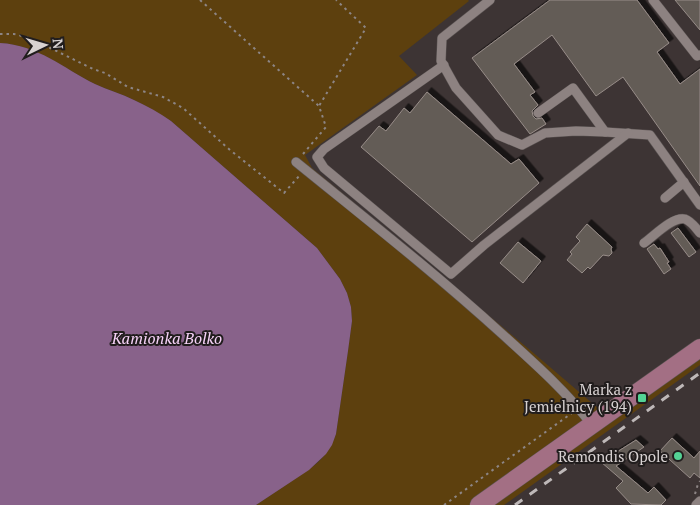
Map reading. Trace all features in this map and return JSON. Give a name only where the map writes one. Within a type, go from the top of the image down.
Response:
[{"type":"main road","points":[[479,505],[700,348]]},
{"type":"street","points":[[490,0],[480,3],[442,38],[441,61],[456,88],[498,135],[522,146],[545,133],[605,132],[650,135],[700,205]]},
{"type":"street","points":[[653,0],[697,56],[700,55]]},
{"type":"street","points":[[444,65],[324,149],[317,157],[324,168],[451,274],[484,245],[628,133]]},
{"type":"street","points":[[538,114],[573,88],[605,132]]},
{"type":"street","points":[[296,162],[472,307],[523,353],[579,408],[592,425]]},
{"type":"street","points":[[665,198],[684,182]]},
{"type":"street","points":[[644,243],[678,219],[688,220],[700,232]]},
{"type":"street","points":[[696,505],[698,498]]},
{"type":"path","points":[[200,0],[319,106],[326,127],[296,162]]},
{"type":"path","points":[[319,106],[366,28],[336,0]]},
{"type":"path","points":[[0,34],[14,34],[30,38],[92,70],[105,73],[128,87],[163,97],[183,108],[230,150],[284,193],[305,170]]},
{"type":"path","points":[[444,505],[579,408]]},
{"type":"path","points":[[698,498],[698,484],[700,482]]},
{"type":"shaded area","points":[[0,0],[468,0],[399,56],[417,75],[305,155],[312,168],[606,415],[700,348],[700,365],[504,505],[256,505],[318,462],[328,450],[336,434],[352,321],[347,293],[340,279],[317,248],[171,121],[144,105],[95,84],[49,58],[26,48],[0,43]]},
{"type":"water","name":"Kamionka Bolko","points":[[0,43],[26,48],[50,58],[95,84],[139,102],[167,118],[317,248],[340,279],[351,307],[352,321],[336,434],[332,445],[326,454],[309,470],[256,505],[0,505]]},
{"type":"building","points":[[550,0],[637,0],[669,43],[657,52],[680,84],[700,69],[700,186],[623,77],[596,96],[552,35],[514,64],[535,92],[530,95],[538,105],[532,111],[533,116],[536,119],[542,118],[546,124],[530,134],[472,58]]},
{"type":"building","points":[[675,0],[700,0],[700,30]]},
{"type":"building","points":[[427,92],[511,164],[519,159],[539,183],[472,242],[361,147],[379,126],[386,131],[404,108],[410,113]]},
{"type":"building","points":[[587,224],[612,247],[612,253],[609,256],[603,255],[590,269],[588,267],[582,273],[567,260],[572,254],[570,252],[580,241],[576,237]]},
{"type":"building","points":[[678,228],[696,252],[689,257],[671,233]]},
{"type":"building","points":[[518,242],[541,261],[523,283],[500,263]]},
{"type":"building","points":[[654,244],[658,249],[660,248],[669,262],[667,263],[671,269],[664,274],[647,249]]},
{"type":"building","name":"Remondis Opole","points":[[672,438],[694,458],[700,451],[700,478],[694,473],[690,478],[660,451]]},
{"type":"building","points":[[636,440],[644,447],[616,466],[648,493],[654,487],[666,500],[661,505],[631,504],[616,488],[623,481],[601,462]]},
{"type":"railway","points":[[515,505],[700,373]]},
{"type":"place","name":"Marka z Jemielnicy (194)","points":[[642,398]]},
{"type":"place","name":"Remondis Opole","points":[[678,456]]}]
